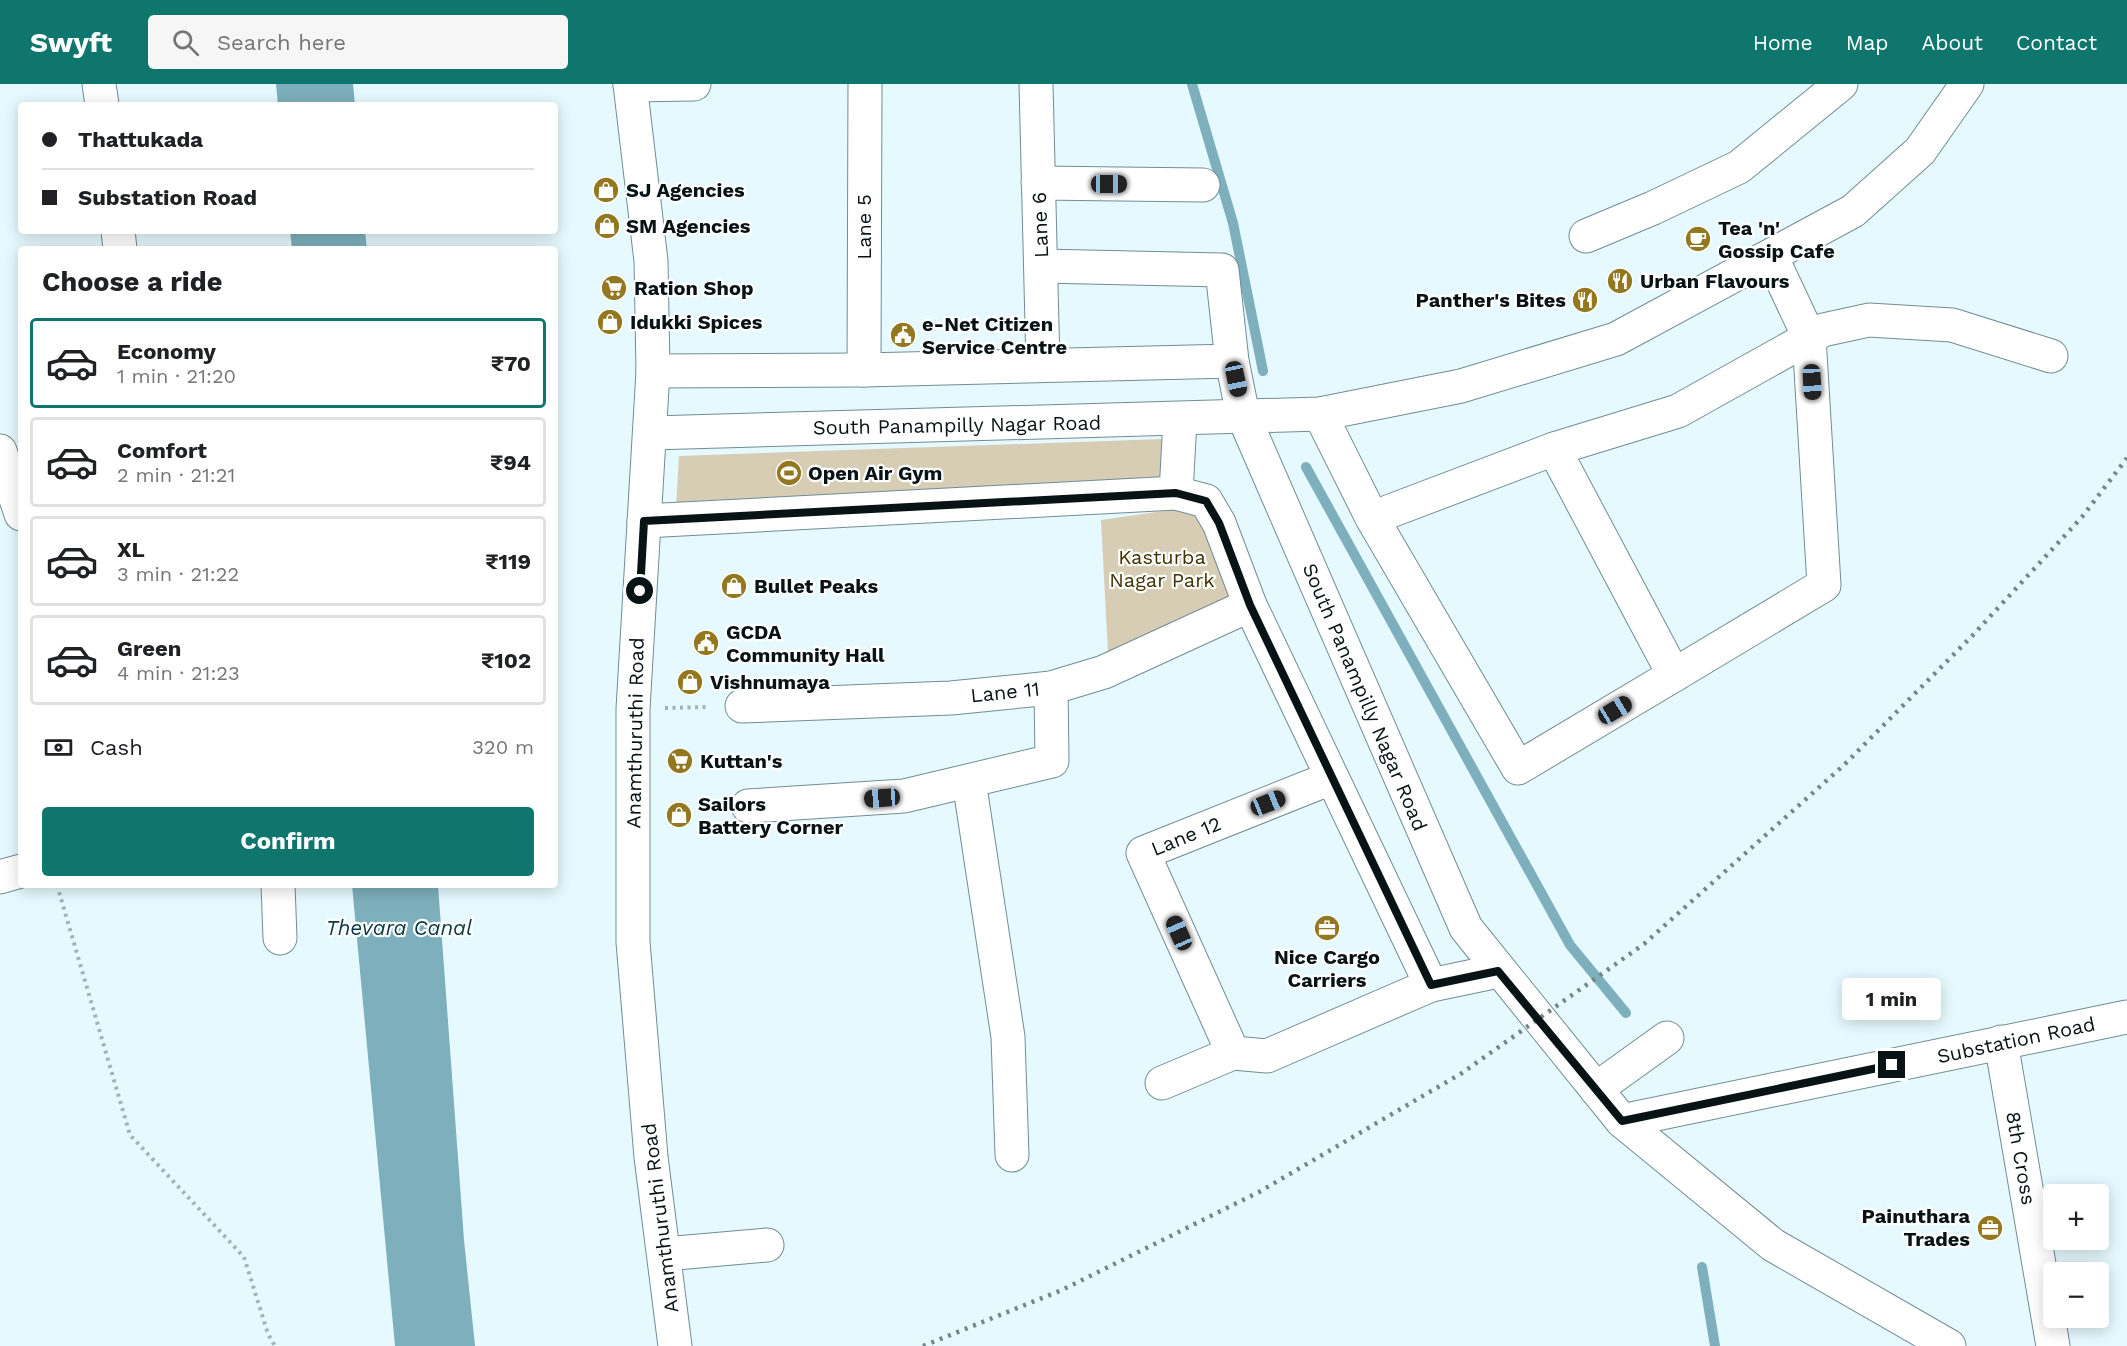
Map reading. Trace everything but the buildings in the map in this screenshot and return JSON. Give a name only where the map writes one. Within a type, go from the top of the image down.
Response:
[{"type":"street","points":[[99,84],[102,102]]},
{"type":"street","points":[[630,84],[694,84]]},
{"type":"street","name":"Anamthuruthi Road","points":[[630,84],[651,261],[653,371],[633,709],[633,942],[651,1157],[675,1346]]},
{"type":"street","name":"Lane 5","points":[[864,370],[865,84]]},
{"type":"street","name":"Lane 6","points":[[1036,84],[1043,365]]},
{"type":"street","points":[[1586,236],[1653,208],[1739,167],[1841,84]]},
{"type":"street","points":[[1041,266],[1222,270],[1232,360],[1244,415],[1320,414],[1461,386],[1616,339],[1853,211],[1920,151],[1967,84]]},
{"type":"street","points":[[1038,183],[1203,184]]},
{"type":"street","points":[[1320,414],[1372,518],[1518,768],[1824,585],[1809,337],[1771,256]]},
{"type":"street","points":[[1372,518],[1554,449],[1678,411],[1823,330],[1869,320],[1952,325],[2051,356]]},
{"type":"street","points":[[653,371],[864,370],[1232,360]]},
{"type":"street","name":"South Panampilly Nagar Road","points":[[651,433],[1180,420],[1244,415],[1466,928],[1498,971],[1622,1121],[1773,1245],[1949,1346]]},
{"type":"street","points":[[1176,493],[1180,420]]},
{"type":"street","points":[[18,445],[0,452],[18,505]]},
{"type":"street","points":[[1554,449],[1674,675]]},
{"type":"street","points":[[644,521],[1176,493],[1206,501],[1219,523],[1250,605],[1431,985]]},
{"type":"street","name":"Lane 11","points":[[742,705],[951,698],[1052,688],[1104,672],[1250,605]]},
{"type":"street","points":[[748,806],[904,796],[1052,761],[1052,688]]},
{"type":"street","name":"Lane 12","points":[[1233,1053],[1143,853],[1331,778]]},
{"type":"street","points":[[969,781],[1008,1037],[1012,1155]]},
{"type":"street","points":[[0,877],[18,872]]},
{"type":"street","points":[[278,888],[280,938]]},
{"type":"street","points":[[1162,1083],[1233,1053],[1267,1056],[1431,985],[1498,971]]},
{"type":"street","name":"Substation Road","points":[[1622,1121],[2127,1017]]},
{"type":"street","points":[[1596,1089],[1667,1038]]},
{"type":"street","name":"8th Cross","points":[[2001,1042],[2053,1346]]},
{"type":"street","points":[[665,1254],[767,1245]]},
{"type":"path","points":[[633,709],[742,705]]},
{"type":"path","points":[[58,888],[130,1135],[244,1257],[268,1334],[275,1346]]},
{"type":"green space","points":[[1163,439],[1162,481],[676,507],[679,456]]},
{"type":"green space","name":"Kasturba Nagar Park","points":[[1185,508],[1204,520],[1238,598],[1108,653],[1101,520]]},
{"type":"water","points":[[276,84],[353,84],[355,102],[278,102]]},
{"type":"water","points":[[290,234],[365,234],[367,246],[292,246]]},
{"type":"water","name":"Thevara Canal","points":[[352,888],[438,888],[464,1240],[475,1346],[395,1346]]},
{"type":"waterway","points":[[1192,84],[1233,223],[1263,371]]},
{"type":"waterway","points":[[1306,467],[1570,945],[1626,1013]]},
{"type":"waterway","points":[[1702,1267],[1715,1346]]},
{"type":"railway","points":[[923,1346],[1062,1290],[1259,1192],[1462,1073],[1644,944],[1844,765],[1973,635],[2082,517],[2127,458]]},
{"type":"place","name":"SJ Agencies","points":[[606,190]]},
{"type":"place","name":"SM Agencies","points":[[607,226]]},
{"type":"place","name":"Tea 'n' Gossip Cafe","points":[[1698,239]]},
{"type":"place","name":"Urban Flavours","points":[[1620,281]]},
{"type":"place","name":"Ration Shop","points":[[614,288]]},
{"type":"place","name":"Panther's Bites","points":[[1585,300]]},
{"type":"place","name":"Idukki Spices","points":[[610,322]]},
{"type":"place","name":"e-Net Citizen Service Centre","points":[[903,335]]},
{"type":"place","name":"Open Air Gym","points":[[789,473]]},
{"type":"place","name":"Bullet Peaks","points":[[734,586]]},
{"type":"place","name":"GCDA Community Hall","points":[[706,643]]},
{"type":"place","name":"Vishnumaya","points":[[690,682]]},
{"type":"place","name":"Kuttan's","points":[[680,761]]},
{"type":"place","name":"Sailors Battery Corner","points":[[679,815]]},
{"type":"place","name":"Nice Cargo Carriers","points":[[1327,928]]},
{"type":"place","name":"Painuthara Trades","points":[[1990,1228]]},
{"type":"route","points":[[640,591],[644,521],[1176,493],[1206,501],[1219,523],[1250,605],[1431,985],[1498,971],[1622,1121],[1892,1065]]}]
